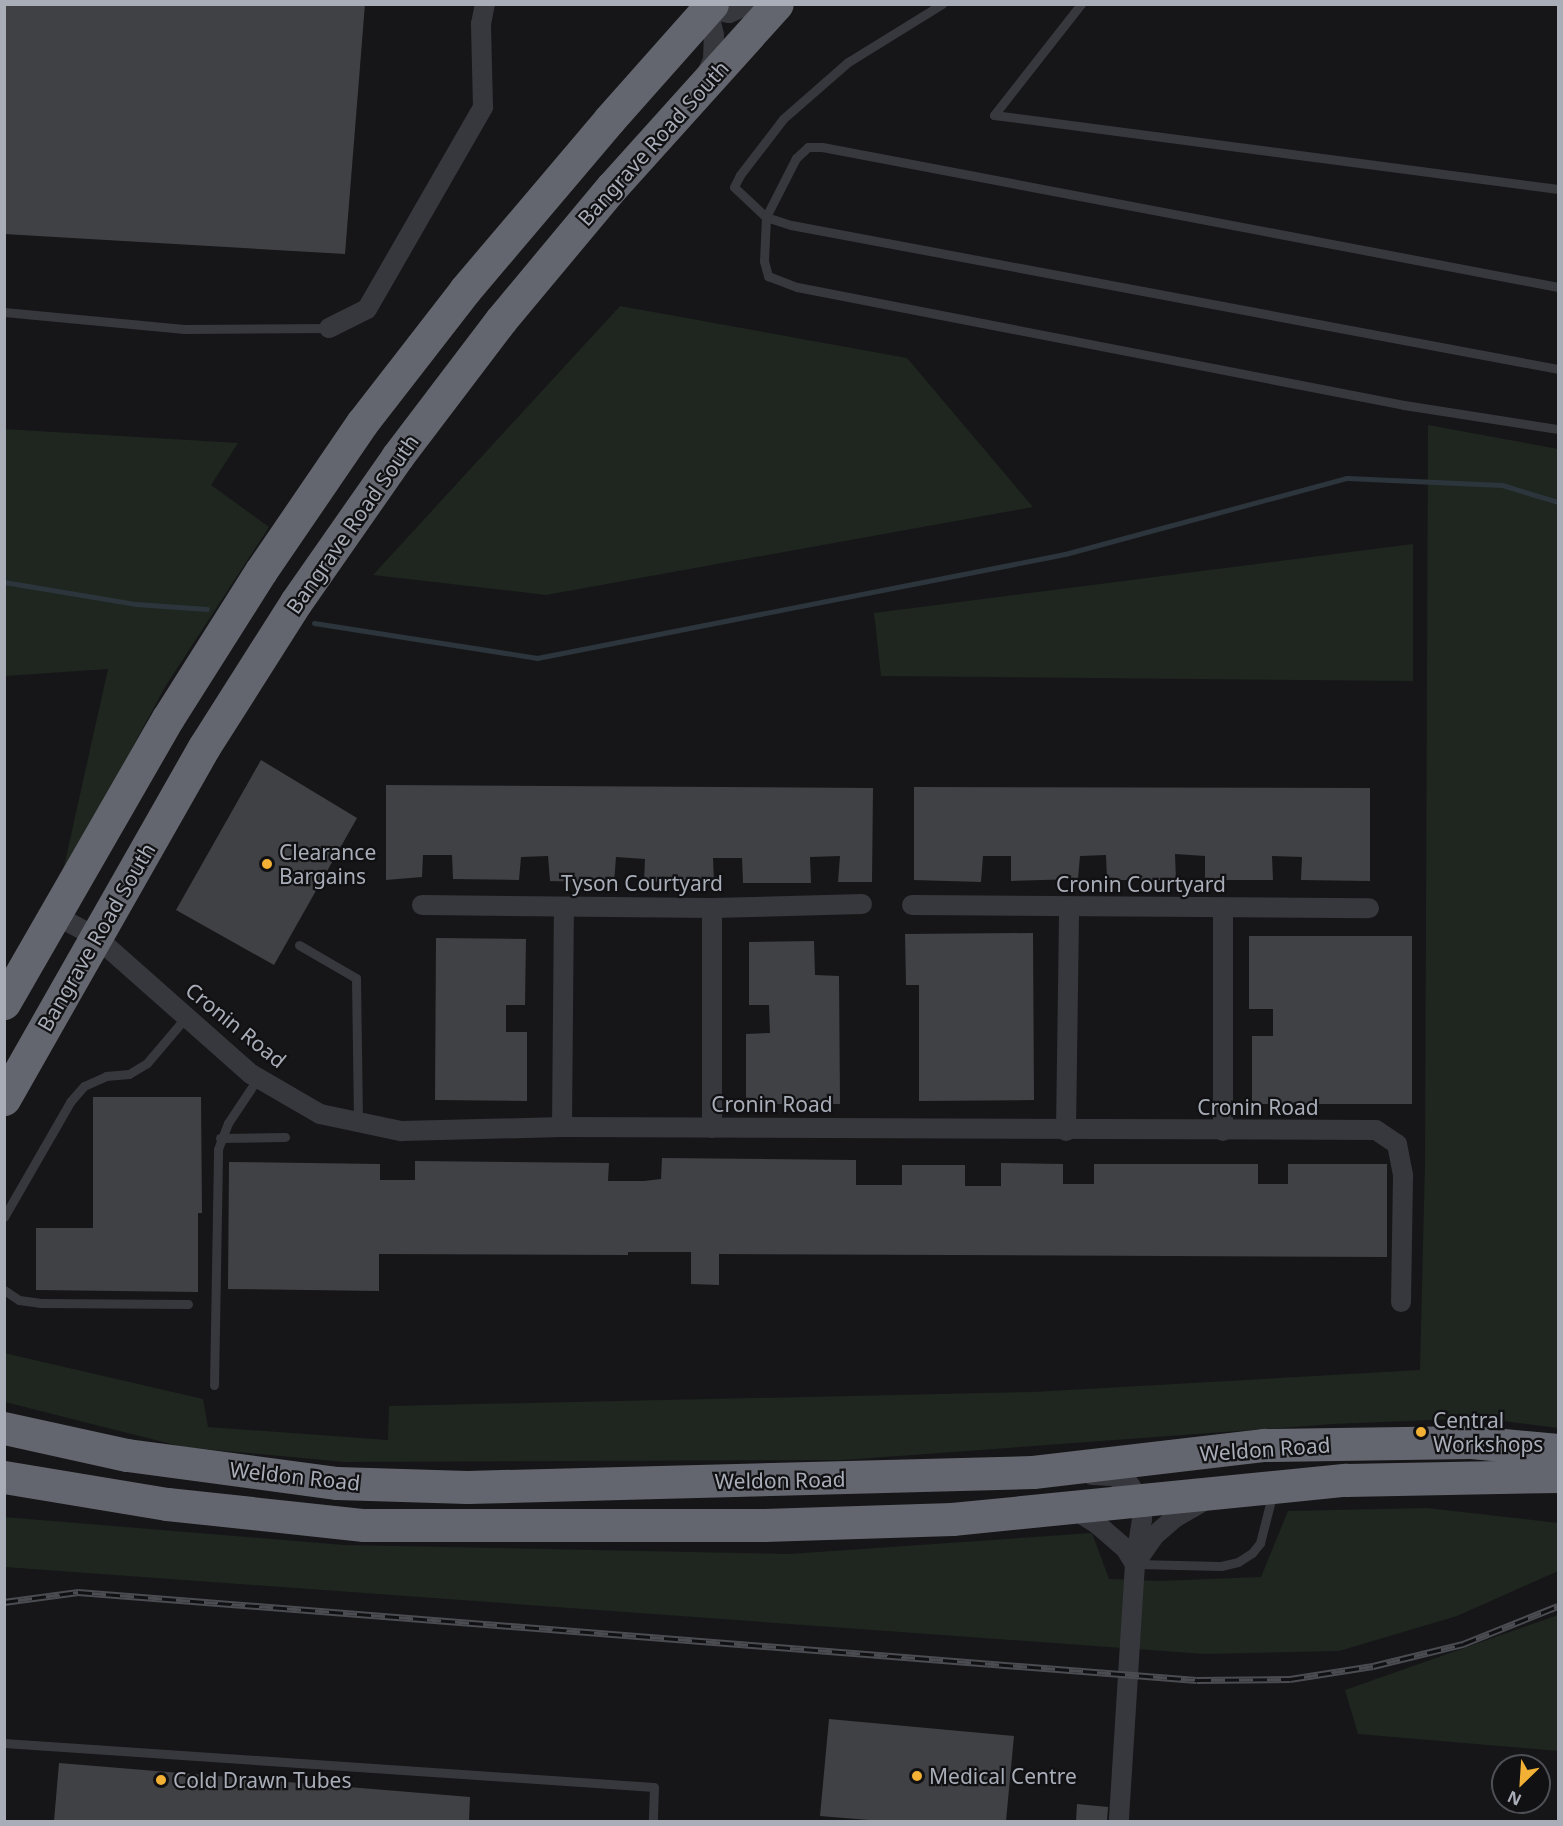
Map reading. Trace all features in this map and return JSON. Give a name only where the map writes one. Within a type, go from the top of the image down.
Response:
[{"type":"highway","name":"Bangrave Road South","points":[[4,1099],[204,747],[296,602],[398,457],[501,320],[612,187],[777,4]]},
{"type":"highway","points":[[4,1004],[174,708],[261,571],[362,423],[473,281],[708,6]]},
{"type":"highway","name":"Weldon Road","points":[[4,1428],[127,1455],[337,1483],[467,1487],[1033,1472],[1264,1445],[1471,1442],[1558,1450]]},
{"type":"highway","name":"Weldon Road","points":[[4,1477],[167,1504],[364,1525],[764,1525],[952,1519],[1072,1509],[1346,1480],[1558,1476]]},
{"type":"street","points":[[329,328],[367,309],[483,107],[481,24],[485,4]]},
{"type":"street","points":[[708,6],[729,13],[749,4]]},
{"type":"street","points":[[698,93],[713,60],[714,35],[708,6]]},
{"type":"street","name":"Tyson Courtyard","points":[[422,905],[712,908],[862,904]]},
{"type":"street","name":"Cronin Courtyard","points":[[912,905],[1068,908],[1369,908]]},
{"type":"street","points":[[562,1127],[564,907]]},
{"type":"street","points":[[712,908],[712,1128]]},
{"type":"street","points":[[1066,1131],[1068,908]]},
{"type":"street","points":[[1222,1131],[1223,908]]},
{"type":"street","name":"Cronin Road","points":[[55,915],[96,937],[258,1078],[320,1114],[401,1131],[562,1127],[1066,1131],[1376,1130],[1397,1144],[1403,1176],[1401,1302]]},
{"type":"street","points":[[1033,1472],[1113,1476],[1130,1485],[1140,1502],[1142,1519],[1135,1564],[1118,1820]]},
{"type":"street","points":[[1135,1564],[1147,1544],[1162,1529],[1176,1517],[1213,1495]]},
{"type":"street","points":[[1072,1509],[1098,1524],[1125,1548],[1135,1564]]},
{"type":"lane","points":[[942,4],[848,62],[783,119],[740,175],[734,187],[766,217],[791,225],[1558,369]]},
{"type":"lane","points":[[1081,4],[994,115],[1558,189]]},
{"type":"lane","points":[[1558,287],[822,147],[808,147],[795,158],[766,217],[764,261],[768,276],[797,286],[1404,405],[1558,429]]},
{"type":"lane","points":[[4,312],[184,328],[329,328]]},
{"type":"lane","points":[[299,945],[357,978],[358,1122]]},
{"type":"lane","points":[[4,1217],[70,1102],[84,1086],[106,1076],[129,1074],[147,1063],[186,1017]]},
{"type":"lane","points":[[214,1385],[216,1160],[220,1138],[258,1078]]},
{"type":"lane","points":[[220,1138],[285,1137]]},
{"type":"lane","points":[[4,1290],[19,1300],[41,1303],[188,1304]]},
{"type":"lane","points":[[1135,1564],[1221,1566],[1238,1562],[1252,1553],[1260,1544],[1271,1510],[1274,1487]]},
{"type":"lane","points":[[4,1743],[654,1787],[653,1821]]},
{"type":"shaded area","points":[[620,306],[907,358],[1033,507],[546,595],[373,575]]},
{"type":"shaded area","points":[[1428,425],[1558,449],[1558,1428],[1480,1418],[1333,1424],[844,1460],[345,1462],[183,1447],[5,1402],[4,1353],[203,1399],[208,1427],[388,1440],[389,1406],[1033,1392],[1420,1370],[1425,1162]]},
{"type":"shaded area","points":[[4,429],[238,443],[211,485],[269,527],[165,687],[61,880],[108,669],[5,676]]},
{"type":"shaded area","points":[[1413,544],[1413,681],[881,676],[874,613]]},
{"type":"shaded area","points":[[1427,1508],[1558,1523],[1558,1571],[1457,1616],[1339,1651],[1205,1654],[5,1567],[4,1517],[344,1545],[789,1554],[1092,1533],[1109,1579],[1159,1581],[1261,1577],[1288,1511]]},
{"type":"shaded area","points":[[1558,1615],[1558,1751],[1358,1734],[1345,1690]]},
{"type":"building","points":[[4,4],[365,4],[345,254],[4,234]]},
{"type":"building","name":"Clearance Bargains","points":[[261,760],[357,818],[274,965],[176,910]]},
{"type":"building","points":[[386,785],[873,788],[872,882],[838,882],[840,856],[810,857],[811,883],[743,883],[742,858],[713,858],[714,884],[644,881],[645,859],[616,857],[614,883],[550,881],[548,856],[521,857],[519,880],[453,879],[452,855],[423,855],[422,877],[386,880]]},
{"type":"building","points":[[914,787],[1370,788],[1370,881],[1301,880],[1302,857],[1272,856],[1273,880],[1205,880],[1205,856],[1175,854],[1176,880],[1107,880],[1106,855],[1080,856],[1078,879],[1011,881],[1011,856],[983,856],[981,882],[914,880]]},
{"type":"building","points":[[1033,933],[1034,1100],[919,1101],[919,985],[906,985],[905,934]]},
{"type":"building","points":[[1249,936],[1412,936],[1412,1104],[1252,1104],[1252,1036],[1273,1036],[1273,1009],[1249,1009]]},
{"type":"building","points":[[436,938],[526,939],[525,1005],[506,1005],[506,1032],[527,1032],[527,1101],[435,1100]]},
{"type":"building","points":[[814,941],[815,975],[839,976],[840,1104],[746,1104],[746,1034],[770,1033],[769,1005],[749,1005],[749,942]]},
{"type":"building","points":[[93,1097],[201,1097],[202,1213],[198,1213],[198,1292],[36,1290],[36,1228],[93,1228]]},
{"type":"building","points":[[662,1158],[856,1160],[856,1185],[902,1185],[902,1165],[965,1165],[965,1186],[1001,1186],[1001,1163],[1063,1164],[1063,1184],[1094,1184],[1094,1164],[1258,1164],[1258,1184],[1288,1184],[1288,1164],[1387,1164],[1387,1257],[719,1254],[719,1285],[691,1284],[691,1252],[628,1252],[628,1255],[379,1254],[379,1291],[228,1289],[229,1162],[380,1164],[380,1180],[415,1180],[415,1161],[609,1163],[608,1181],[644,1181],[661,1179]]},
{"type":"building","name":"Medical Centre","points":[[829,1719],[1014,1736],[1006,1821],[881,1821],[820,1816]]},
{"type":"building","name":"Cold Drawn Tubes","points":[[59,1763],[470,1797],[469,1821],[54,1821]]},
{"type":"building","points":[[1077,1804],[1108,1807],[1107,1821],[1076,1821]]},
{"type":"waterway","points":[[314,623],[537,658],[1065,554],[1347,478],[1502,485],[1558,502]]},
{"type":"waterway","points":[[4,582],[136,604],[207,609]]},
{"type":"railway","points":[[4,1602],[78,1592],[1197,1680],[1290,1679],[1373,1666],[1463,1644],[1558,1606]]},
{"type":"place","name":"Clearance Bargains","points":[[267,864]]},
{"type":"place","name":"Central Workshops","points":[[1421,1432]]},
{"type":"place","name":"Medical Centre","points":[[917,1776]]},
{"type":"place","name":"Cold Drawn Tubes","points":[[161,1780]]}]
